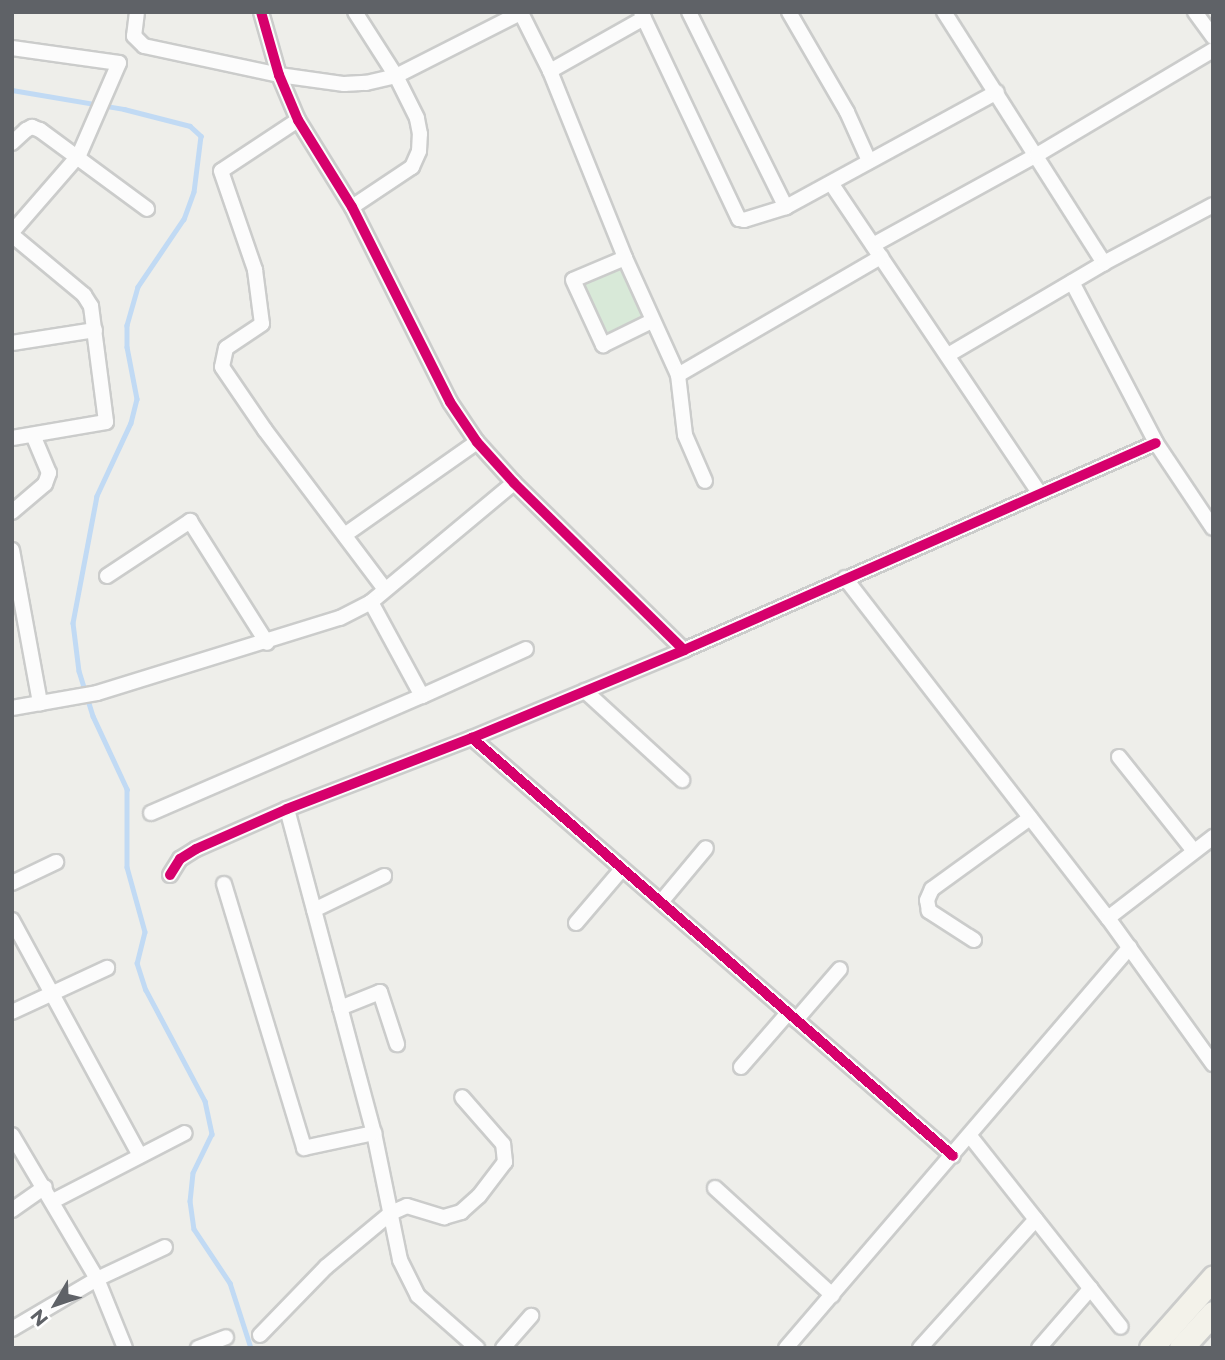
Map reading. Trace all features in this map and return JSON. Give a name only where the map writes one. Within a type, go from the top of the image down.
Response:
[{"type":"main road","points":[[1151,1348],[1213,1278]]},
{"type":"main road","points":[[1181,1348],[1213,1313]]},
{"type":"street","points":[[137,12],[135,36],[144,46],[279,75],[344,84],[366,83],[396,76],[522,12],[550,71],[652,321],[678,375],[685,435],[705,481]]},
{"type":"street","points":[[261,12],[279,75],[298,120],[352,207],[450,402],[477,442],[513,483],[684,650]]},
{"type":"street","points":[[352,207],[412,167],[419,151],[417,118],[396,76],[355,12]]},
{"type":"street","points":[[690,12],[786,206]]},
{"type":"street","points":[[789,12],[847,112],[869,161]]},
{"type":"street","points":[[944,12],[1104,263]]},
{"type":"street","points":[[1195,12],[1213,37]]},
{"type":"street","points":[[550,71],[643,15],[735,216],[744,220],[786,206],[997,92]]},
{"type":"street","points":[[12,48],[119,63],[79,155],[12,233],[84,295],[90,306],[106,422],[12,438]]},
{"type":"street","points":[[678,375],[877,251],[1213,50]]},
{"type":"street","points":[[298,120],[221,171],[255,270],[262,324],[226,348],[222,367],[265,430],[385,589]]},
{"type":"street","points":[[12,144],[33,127],[79,155],[147,209]]},
{"type":"street","points":[[831,183],[1039,492]]},
{"type":"street","points":[[948,355],[1104,263],[1213,205]]},
{"type":"street","points":[[625,258],[573,280],[603,345],[652,321]]},
{"type":"street","points":[[1072,282],[1156,443],[1213,528]]},
{"type":"street","points":[[12,343],[95,330]]},
{"type":"street","points":[[12,513],[45,484],[49,472],[33,435]]},
{"type":"street","points":[[346,534],[477,442]]},
{"type":"street","points":[[170,875],[180,859],[196,849],[287,809],[471,738],[684,650],[1039,492],[1156,443]]},
{"type":"street","points":[[12,708],[97,693],[267,643],[340,618],[371,602],[513,483]]},
{"type":"street","points":[[107,576],[190,522],[267,643]]},
{"type":"street","points":[[12,550],[40,703]]},
{"type":"street","points":[[845,578],[1130,947],[1213,1064]]},
{"type":"street","points":[[371,602],[422,696]]},
{"type":"street","points":[[151,813],[526,649]]},
{"type":"street","points":[[585,691],[682,780]]},
{"type":"street","points":[[471,738],[953,1156]]},
{"type":"street","points":[[1119,757],[1194,851]]},
{"type":"street","points":[[287,809],[374,1133],[408,1281],[418,1296],[477,1348]]},
{"type":"street","points":[[974,940],[929,911],[927,900],[932,889],[1030,818]]},
{"type":"street","points":[[1108,918],[1213,837]]},
{"type":"street","points":[[661,902],[706,848]]},
{"type":"street","points":[[12,883],[55,862]]},
{"type":"street","points":[[576,923],[622,869]]},
{"type":"street","points":[[314,910],[384,876]]},
{"type":"street","points":[[224,884],[304,1148],[374,1133]]},
{"type":"street","points":[[12,920],[140,1156]]},
{"type":"street","points":[[786,1348],[1130,947]]},
{"type":"street","points":[[12,1012],[107,968]]},
{"type":"street","points":[[741,1067],[840,970]]},
{"type":"street","points":[[340,1008],[380,992],[397,1044]]},
{"type":"street","points":[[260,1335],[326,1267],[391,1213],[407,1206],[444,1217],[461,1212],[479,1196],[505,1162],[503,1144],[462,1097]]},
{"type":"street","points":[[53,1201],[185,1133]]},
{"type":"street","points":[[12,1135],[97,1279],[125,1348]]},
{"type":"street","points":[[970,1136],[1121,1327]]},
{"type":"street","points":[[12,1210],[45,1187]]},
{"type":"street","points":[[715,1188],[832,1295]]},
{"type":"street","points":[[920,1348],[1036,1219]]},
{"type":"street","points":[[12,1329],[97,1279],[165,1247]]},
{"type":"street","points":[[1040,1348],[1091,1288]]},
{"type":"street","points":[[503,1348],[531,1316]]},
{"type":"street","points":[[198,1348],[226,1337]]},
{"type":"green space","points":[[623,266],[644,319],[603,336],[581,283]]},
{"type":"waterway","points":[[12,90],[124,109],[190,126],[201,136],[194,192],[184,219],[138,287],[127,325],[127,347],[137,399],[131,423],[97,496],[73,623],[79,671],[93,716],[127,789],[127,867],[145,932],[137,963],[146,990],[205,1101],[212,1134],[193,1173],[190,1201],[194,1229],[230,1283],[251,1348]]},
{"type":"cycle path","points":[[261,12],[279,75],[298,120],[352,207],[450,402],[477,442],[514,483],[684,650]]},
{"type":"cycle path","points":[[170,875],[180,859],[196,849],[287,809],[472,738],[684,650],[1156,443]]},
{"type":"cycle path","points":[[472,738],[953,1156]]}]
